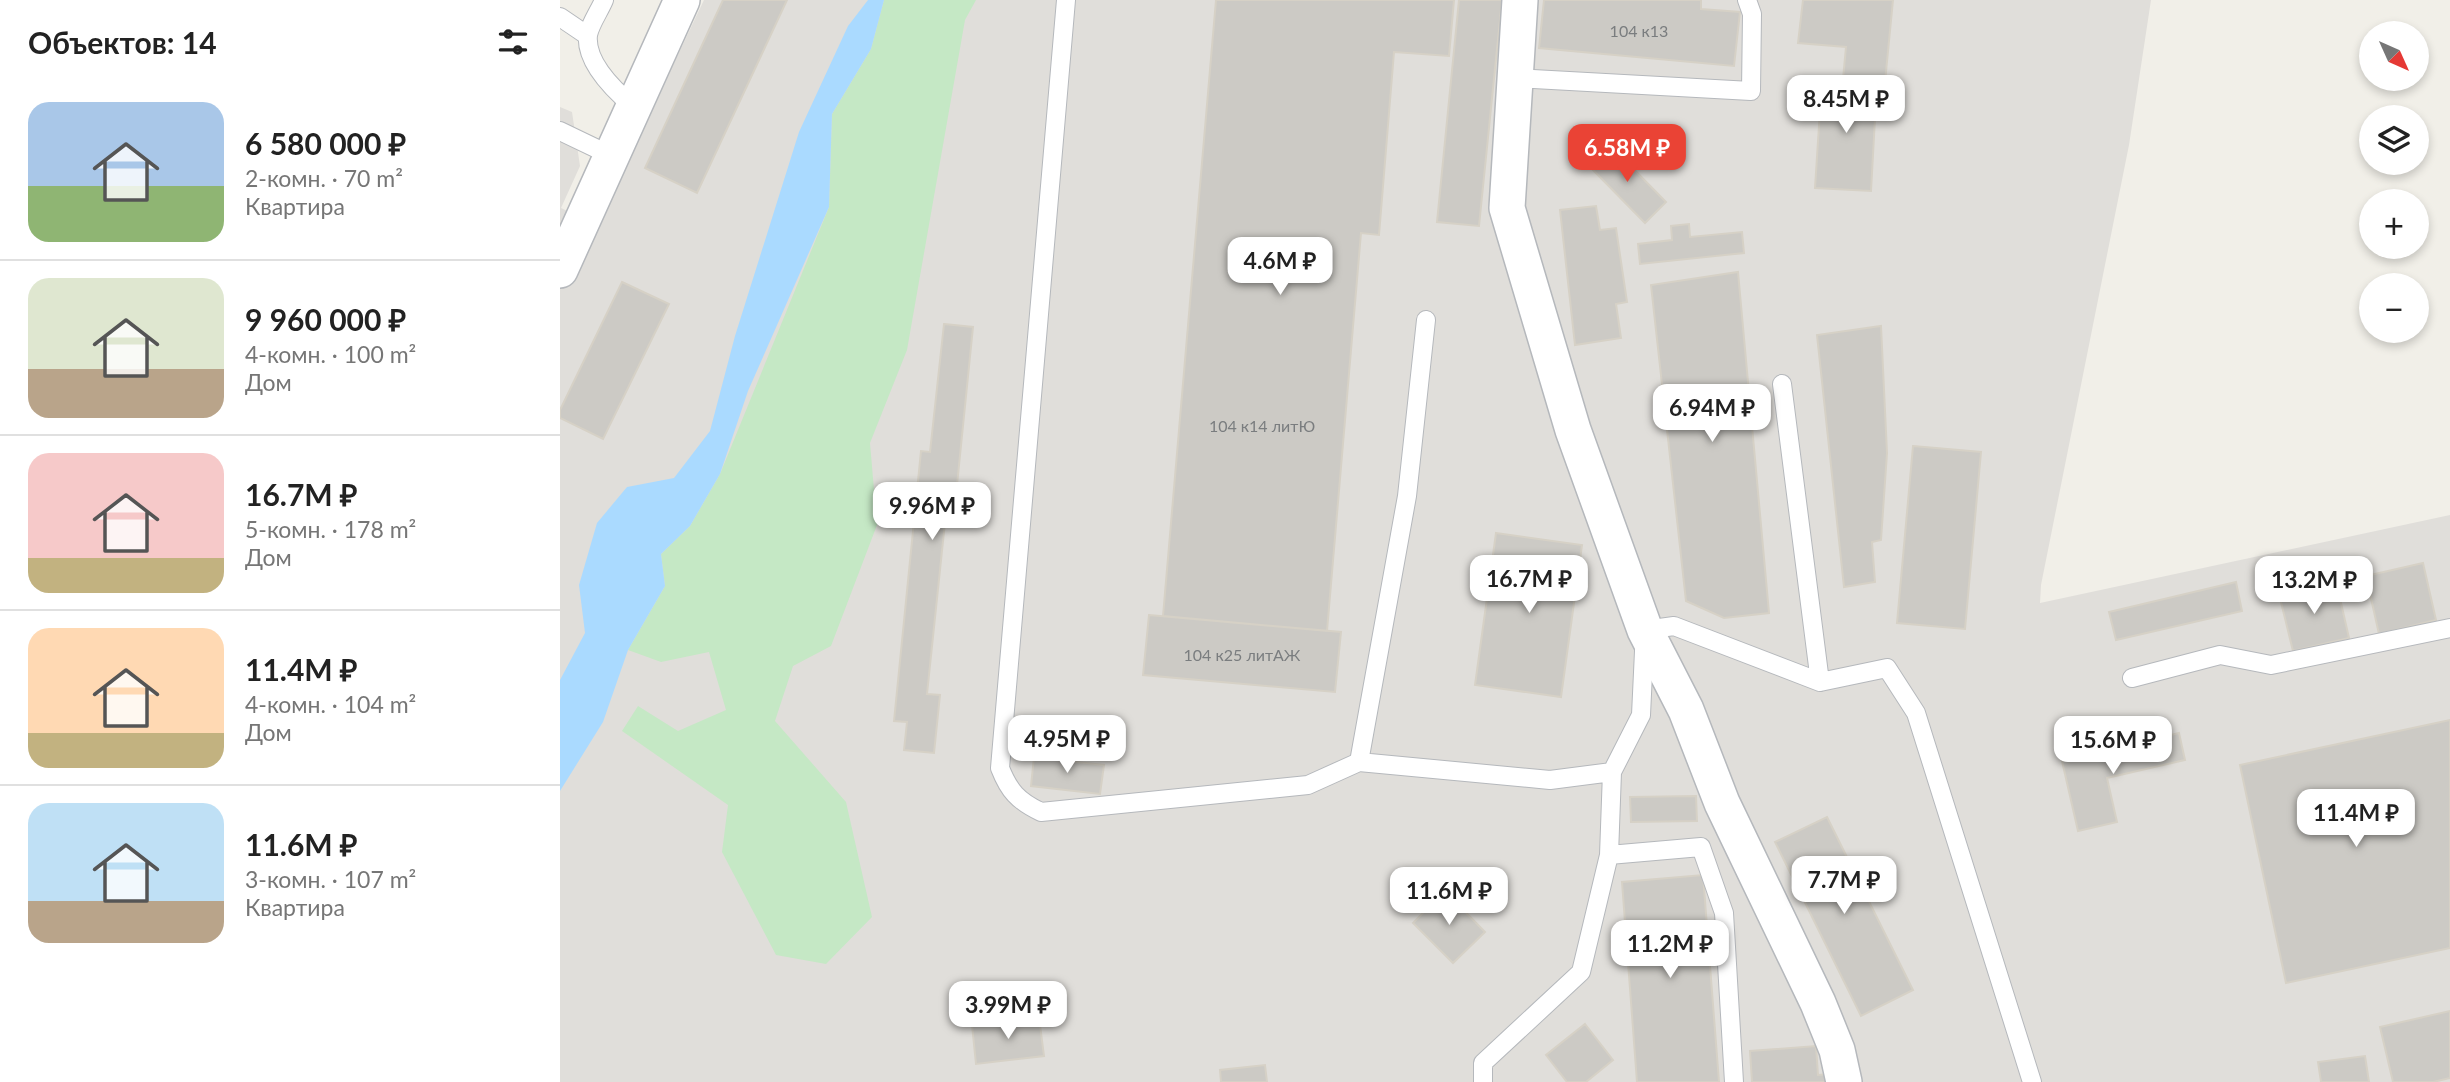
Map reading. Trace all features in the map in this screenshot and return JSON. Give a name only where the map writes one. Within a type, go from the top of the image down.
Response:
[{"type":"street","points":[[560,270],[682,0]]},
{"type":"street","points":[[1520,0],[1513,78],[1507,208],[1573,430],[1645,630],[1686,710],[1722,803],[1818,1003],[1837,1050],[1844,1082]]},
{"type":"lane","points":[[604,0],[588,36],[593,60],[617,93],[634,107]]},
{"type":"lane","points":[[1066,0],[1000,768],[1015,796],[1041,812],[1308,785],[1360,762],[1550,780],[1612,772]]},
{"type":"lane","points":[[1513,78],[1751,91],[1752,14],[1747,0]]},
{"type":"lane","points":[[560,17],[588,36]]},
{"type":"lane","points":[[560,131],[612,156]]},
{"type":"lane","points":[[1360,762],[1407,496],[1426,320]]},
{"type":"lane","points":[[1782,384],[1820,682]]},
{"type":"lane","points":[[1483,1082],[1483,1063],[1581,972],[1609,855],[1612,772],[1641,716],[1645,630],[1674,626],[1820,682],[1887,668],[1916,713],[2032,1082]]},
{"type":"lane","points":[[2132,678],[2220,655],[2272,665],[2450,628]]},
{"type":"lane","points":[[1609,855],[1701,847],[1724,913],[1734,1082]]},
{"type":"shaded area","points":[[704,0],[2151,0],[2129,145],[2041,585],[2040,603],[2450,515],[2450,1082],[560,1082],[560,107],[572,112],[580,166],[561,208],[597,225]]},
{"type":"green space","points":[[884,0],[976,0],[965,20],[907,350],[870,443],[877,525],[831,646],[793,666],[775,721],[846,802],[872,917],[826,964],[776,955],[722,852],[728,805],[622,731],[638,706],[678,731],[726,710],[709,652],[661,662],[628,650],[665,586],[661,554],[690,526],[720,474],[829,207],[832,114],[871,49]]},
{"type":"water","points":[[868,0],[884,0],[871,49],[832,114],[829,207],[748,391],[720,474],[690,526],[661,554],[665,586],[628,650],[603,722],[560,791],[560,680],[585,633],[579,585],[597,523],[627,487],[674,478],[710,431],[735,336],[799,132],[848,26]]},
{"type":"building","points":[[723,0],[787,0],[697,193],[645,168]]},
{"type":"building","points":[[1216,0],[1454,0],[1449,56],[1394,52],[1379,235],[1361,233],[1327,631],[1163,616]]},
{"type":"building","points":[[1459,0],[1502,0],[1479,226],[1437,222]]},
{"type":"building","points":[[1544,0],[1701,0],[1701,9],[1740,12],[1734,66],[1539,48]]},
{"type":"building","points":[[1803,0],[1893,0],[1885,82],[1843,79],[1846,47],[1798,43]]},
{"type":"building","points":[[1822,79],[1877,82],[1871,191],[1815,188]]},
{"type":"building","points":[[1610,145],[1666,202],[1645,223],[1589,166]]},
{"type":"building","points":[[1596,206],[1600,230],[1616,228],[1627,302],[1616,304],[1621,338],[1575,345],[1560,210]]},
{"type":"building","points":[[1689,224],[1690,237],[1742,232],[1744,253],[1640,264],[1638,244],[1672,240],[1671,226]]},
{"type":"building","points":[[1738,272],[1769,613],[1724,618],[1686,601],[1651,285]]},
{"type":"building","points":[[622,282],[669,304],[603,439],[560,418],[560,410]]},
{"type":"building","points":[[944,324],[973,327],[957,485],[949,484],[927,694],[940,695],[934,753],[904,750],[907,722],[894,721],[921,451],[930,452]]},
{"type":"building","points":[[1881,326],[1887,453],[1881,540],[1872,542],[1875,582],[1844,587],[1817,335]]},
{"type":"building","points":[[1913,446],[1981,452],[1965,629],[1897,623]]},
{"type":"building","points":[[1496,533],[1582,545],[1561,697],[1475,685]]},
{"type":"building","points":[[2423,563],[2436,620],[2379,634],[2366,576]]},
{"type":"building","points":[[2336,581],[2349,638],[2293,651],[2279,594]]},
{"type":"building","points":[[2236,582],[2242,611],[2116,640],[2109,612]]},
{"type":"building","points":[[1149,615],[1341,632],[1335,692],[1143,675]]},
{"type":"building","points":[[2450,720],[2450,948],[2286,983],[2240,765]]},
{"type":"building","points":[[2179,733],[2185,760],[2107,778],[2117,822],[2078,831],[2062,761]]},
{"type":"building","points":[[1034,757],[1104,765],[1100,794],[1031,786]]},
{"type":"building","points":[[1696,796],[1697,821],[1631,822],[1630,797]]},
{"type":"building","points":[[1827,817],[1913,990],[1861,1016],[1775,842]]},
{"type":"building","points":[[1703,875],[1719,1082],[1637,1082],[1622,882]]},
{"type":"building","points":[[1445,891],[1485,932],[1453,963],[1413,923]]},
{"type":"building","points":[[2450,1011],[2450,1078],[2433,1082],[2393,1082],[2380,1027]]},
{"type":"building","points":[[1039,1017],[1044,1056],[976,1064],[972,1025]]},
{"type":"building","points":[[1585,1024],[1613,1060],[1586,1082],[1567,1082],[1546,1055]]},
{"type":"building","points":[[1816,1046],[1818,1075],[1829,1074],[1829,1082],[1752,1082],[1750,1051]]},
{"type":"building","points":[[2365,1056],[2369,1082],[2321,1082],[2318,1062]]},
{"type":"building","points":[[1265,1065],[1267,1082],[1221,1082],[1220,1070]]}]
